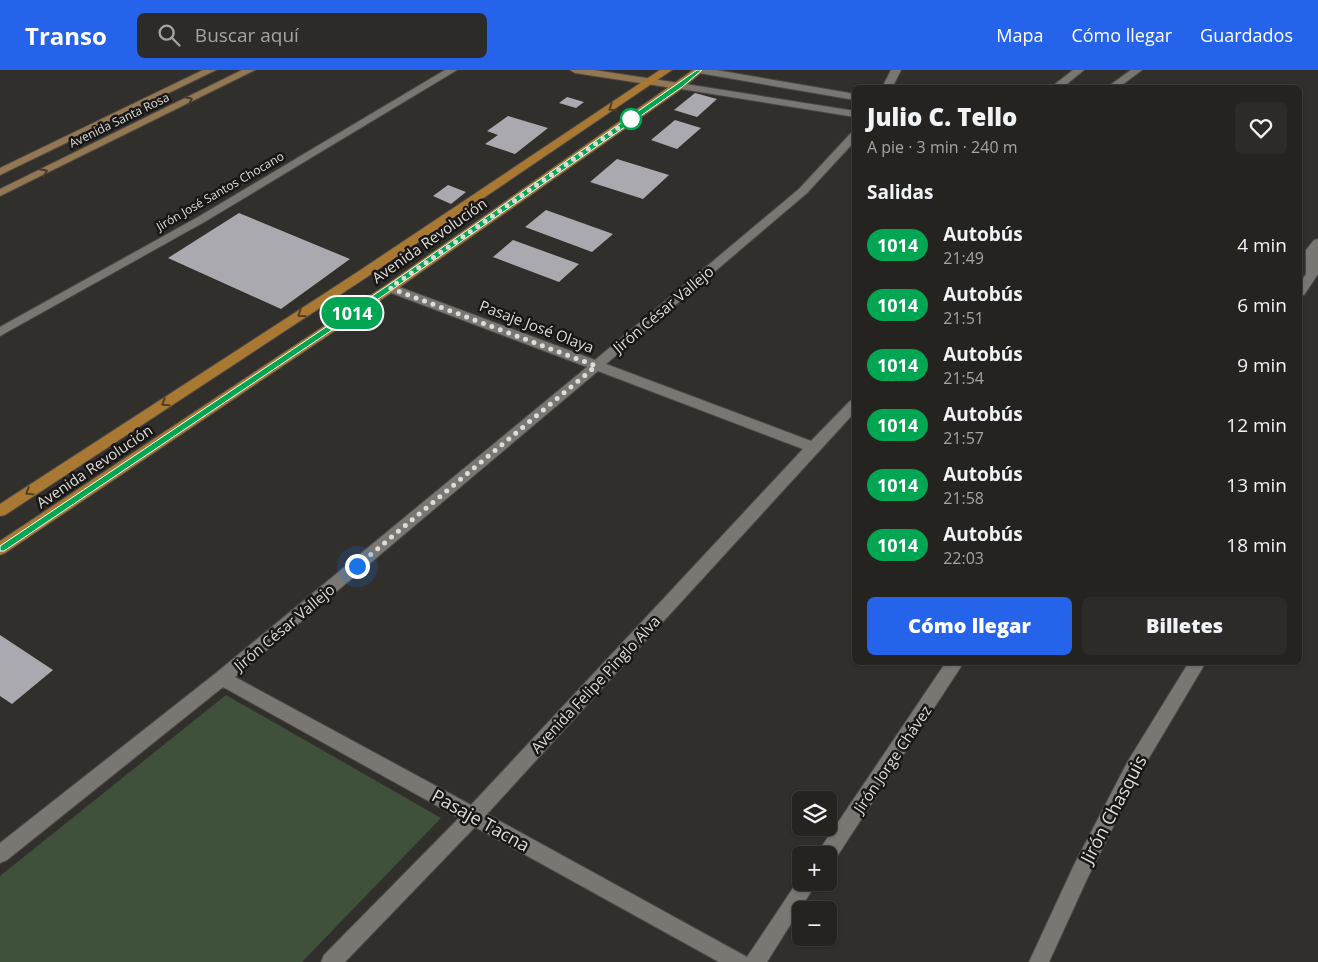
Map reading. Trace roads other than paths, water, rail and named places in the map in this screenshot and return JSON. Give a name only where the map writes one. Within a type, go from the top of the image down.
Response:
[{"type":"main road","name":"Avenida Revolución","points":[[0,511],[353,281],[667,70]]},
{"type":"main road","name":"Avenida Revolución","points":[[0,549],[390,288],[679,86],[699,70]]},
{"type":"street","name":"Avenida Santa Rosa","points":[[0,172],[211,70]]},
{"type":"street","name":"Avenida Santa Rosa","points":[[0,193],[250,70]]},
{"type":"street","name":"Jirón José Santos Chocano","points":[[0,332],[202,218],[452,70]]},
{"type":"street","points":[[576,70],[852,114]]},
{"type":"street","points":[[699,70],[852,96]]},
{"type":"street","points":[[888,85],[896,70]]},
{"type":"street","points":[[1059,85],[1079,70]]},
{"type":"street","points":[[1115,85],[1137,70]]},
{"type":"street","name":"Jirón César Vallejo","points":[[0,854],[222,678],[596,366],[803,190],[852,139]]},
{"type":"street","points":[[1302,285],[1312,250],[1318,242]]},
{"type":"street","name":"Pasaje José Olaya","points":[[390,288],[813,447]]},
{"type":"street","name":"Avenida Felipe Pinglo Alva","points":[[332,962],[473,816],[852,407]]},
{"type":"street","name":"Jirón Jorge Chávez","points":[[833,846],[954,665]]},
{"type":"street","name":"Jirón Chasquis","points":[[1038,962],[1081,871],[1134,767],[1196,665]]},
{"type":"street","name":"Pasaje Tacna","points":[[222,678],[739,962]]},
{"type":"street","points":[[755,962],[802,891]]}]
